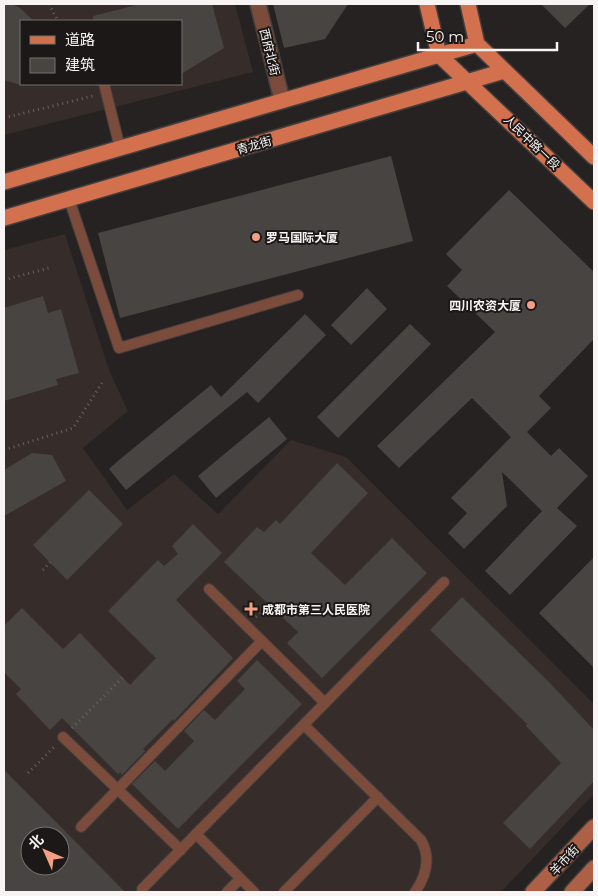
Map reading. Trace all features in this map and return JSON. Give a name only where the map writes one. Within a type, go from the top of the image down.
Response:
[{"type":"main road","points":[[427,4],[439,55]]},
{"type":"main road","points":[[468,4],[477,44],[594,157]]},
{"type":"main road","points":[[4,182],[477,44]]},
{"type":"main road","name":"人民中路一段","points":[[439,55],[594,202]]},
{"type":"main road","name":"青龙街","points":[[4,218],[504,71]]},
{"type":"main road","name":"羊市街","points":[[533,892],[594,827]]},
{"type":"main road","points":[[572,892],[594,868]]},
{"type":"street","name":"西府北街","points":[[258,4],[282,100]]},
{"type":"lane","points":[[106,89],[120,148]]},
{"type":"lane","points":[[70,199],[119,348],[298,295]]},
{"type":"lane","points":[[142,889],[444,582]]},
{"type":"lane","points":[[209,589],[325,703]]},
{"type":"lane","points":[[81,827],[262,642]]},
{"type":"lane","points":[[304,725],[421,840],[427,851],[427,865],[423,881],[415,892]]},
{"type":"lane","points":[[63,737],[181,850]]},
{"type":"lane","points":[[284,892],[378,797]]},
{"type":"lane","points":[[196,834],[254,892]]},
{"type":"lane","points":[[227,892],[240,879]]},
{"type":"path","points":[[49,4],[57,20]]},
{"type":"path","points":[[4,118],[106,89]]},
{"type":"path","points":[[4,280],[49,268]]},
{"type":"path","points":[[4,450],[73,428],[102,383]]},
{"type":"path","points":[[43,570],[50,562]]},
{"type":"path","points":[[258,615],[269,604]]},
{"type":"path","points":[[28,773],[122,678]]},
{"type":"shaded area","points":[[4,4],[235,4],[253,72],[4,135]]},
{"type":"shaded area","name":"成都市第三人民医院","points":[[65,234],[109,370],[128,411],[83,448],[127,510],[174,474],[218,514],[291,440],[346,457],[594,704],[594,794],[501,892],[4,892],[4,250]]},
{"type":"building","points":[[4,4],[12,4],[20,8],[33,20],[20,20],[20,85],[4,80]]},
{"type":"building","points":[[140,4],[212,4],[224,48],[182,73],[182,20],[93,20],[93,16]]},
{"type":"building","points":[[273,4],[348,4],[325,39],[284,48]]},
{"type":"building","points":[[541,4],[590,4],[565,28]]},
{"type":"building","name":"罗马国际大厦","points":[[391,156],[413,241],[120,318],[98,233]]},
{"type":"building","points":[[509,190],[594,272],[594,339],[539,396],[551,408],[527,432],[551,456],[559,448],[588,476],[557,508],[577,526],[510,595],[485,571],[542,511],[502,472],[507,506],[464,549],[448,533],[467,513],[451,498],[511,437],[472,398],[399,468],[377,446],[495,332],[447,286],[462,270],[446,254]]},
{"type":"building","points":[[367,288],[387,309],[351,345],[331,325]]},
{"type":"building","points":[[43,296],[48,313],[61,309],[79,373],[56,379],[58,385],[4,401],[4,308]]},
{"type":"building","points":[[305,314],[326,335],[258,403],[247,392],[126,490],[109,469],[211,385],[221,397]]},
{"type":"building","points":[[410,324],[431,344],[338,438],[317,417]]},
{"type":"building","points":[[269,417],[287,439],[216,498],[198,476]]},
{"type":"building","points":[[32,453],[52,455],[66,481],[4,516],[4,470]]},
{"type":"building","points":[[337,463],[368,493],[311,553],[345,585],[392,538],[427,573],[322,678],[287,643],[298,632],[224,562],[257,527],[264,532],[276,520],[280,524]]},
{"type":"building","points":[[89,490],[123,524],[67,580],[33,545]]},
{"type":"building","points":[[193,524],[222,553],[176,600],[233,658],[174,721],[173,719],[143,749],[145,751],[122,775],[120,772],[118,774],[62,718],[50,730],[16,694],[21,689],[4,672],[4,626],[22,608],[63,649],[80,633],[130,685],[156,658],[108,611],[158,560],[164,566],[178,554],[172,546]]},
{"type":"building","points":[[594,557],[594,668],[539,613]]},
{"type":"building","points":[[462,597],[549,682],[594,730],[594,781],[530,849],[503,823],[561,763],[526,726],[527,724],[430,630]]},
{"type":"building","points":[[257,660],[302,704],[178,829],[132,784],[155,761],[165,771],[194,741],[184,731],[204,710],[215,720],[245,689],[237,681]]},
{"type":"building","points":[[4,770],[60,826],[20,826],[20,876],[70,876],[70,837],[125,892],[4,892]]},
{"type":"place","name":"罗马国际大厦","points":[[256,237]]},
{"type":"place","name":"四川农资大厦","points":[[531,305]]},
{"type":"place","name":"成都市第三人民医院","points":[[251,609]]}]
